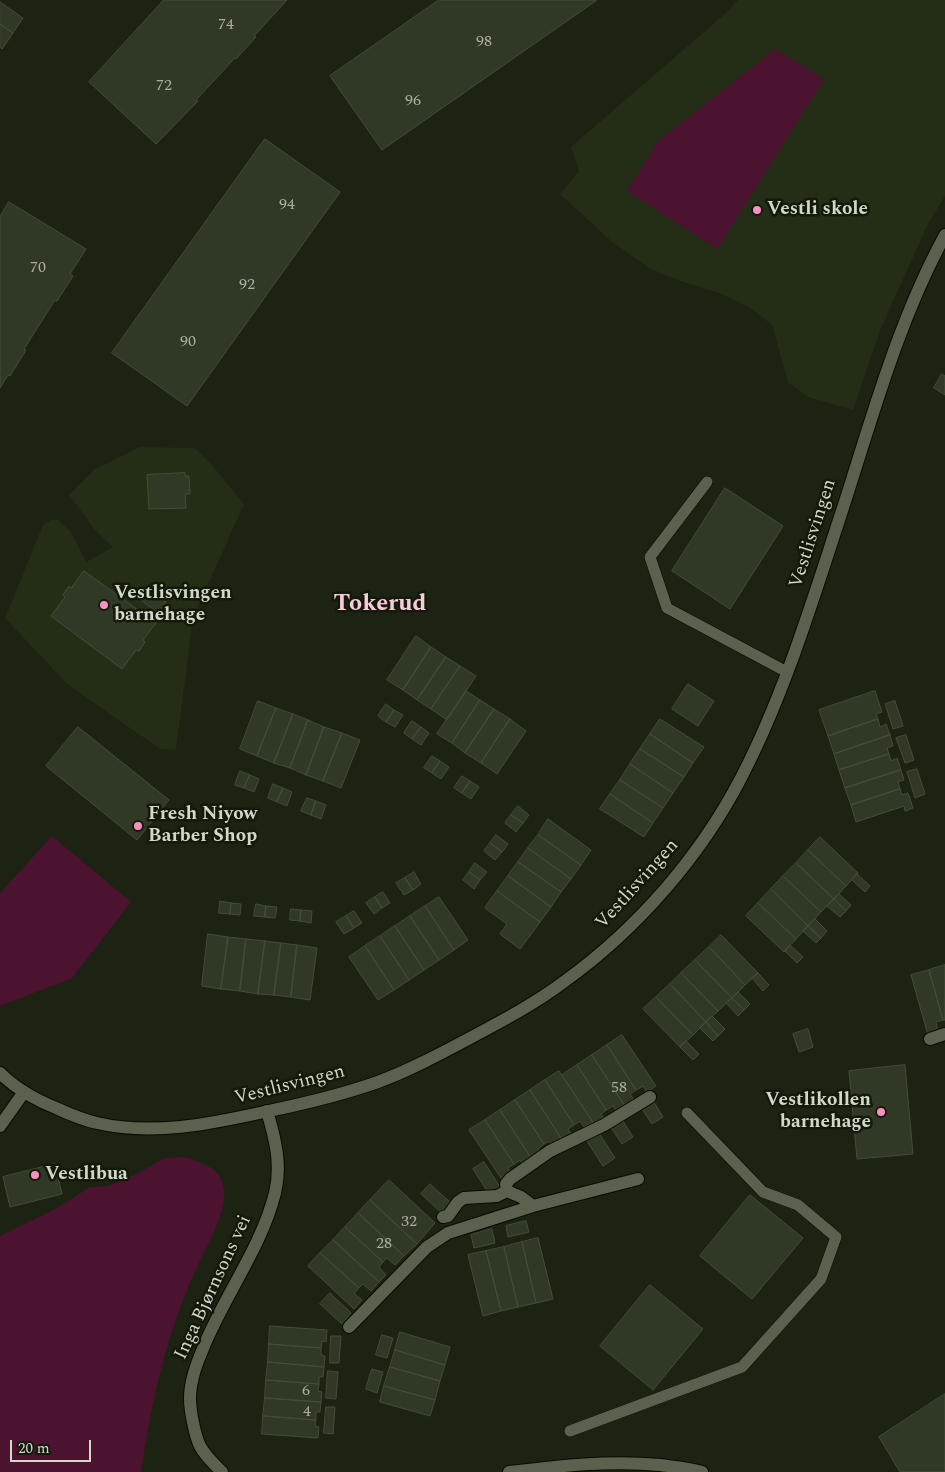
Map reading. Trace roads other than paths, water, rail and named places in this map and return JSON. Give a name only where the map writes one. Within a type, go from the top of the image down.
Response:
[{"type":"street","name":"Vestlisvingen","points":[[0,1073],[24,1092],[48,1105],[97,1123],[128,1128],[209,1124],[344,1093],[413,1067],[504,1020],[564,983],[596,957],[629,927],[680,870],[703,840],[740,780],[772,712],[895,351],[924,277],[945,235]]},
{"type":"street","points":[[930,1039],[945,1034]]},
{"type":"street","points":[[0,1126],[24,1092]]},
{"type":"street","points":[[507,1191],[506,1184],[510,1179],[550,1150],[604,1125],[650,1097]]},
{"type":"street","name":"Inga Bjørnsons vei","points":[[222,1472],[200,1446],[194,1425],[190,1398],[196,1369],[208,1336],[269,1214],[275,1192],[278,1172],[276,1141],[267,1111]]},
{"type":"street","points":[[445,1225],[533,1206],[638,1178]]},
{"type":"street","points":[[349,1327],[427,1247],[445,1225],[448,1216],[458,1202],[464,1198],[497,1196],[507,1191],[521,1197],[533,1206]]},
{"type":"street","points":[[509,1472],[570,1465],[630,1462],[702,1472]]},
{"type":"lane","points":[[706,482],[650,557],[667,608],[787,672]]},
{"type":"lane","points":[[570,1431],[742,1367],[822,1279],[836,1236],[798,1205],[763,1192],[687,1113]]},
{"type":"place","name":"Vestli skole","points":[[757,210]]},
{"type":"place","name":"Vestlisvingen barnehage","points":[[104,605]]},
{"type":"place","name":"Fresh Niyow Barber Shop","points":[[138,826]]},
{"type":"place","name":"Vestlikollen barnehage","points":[[881,1112]]},
{"type":"place","name":"Vestlibua","points":[[35,1175]]},
{"type":"district","name":"Tokerud","points":[[380,605]]}]
